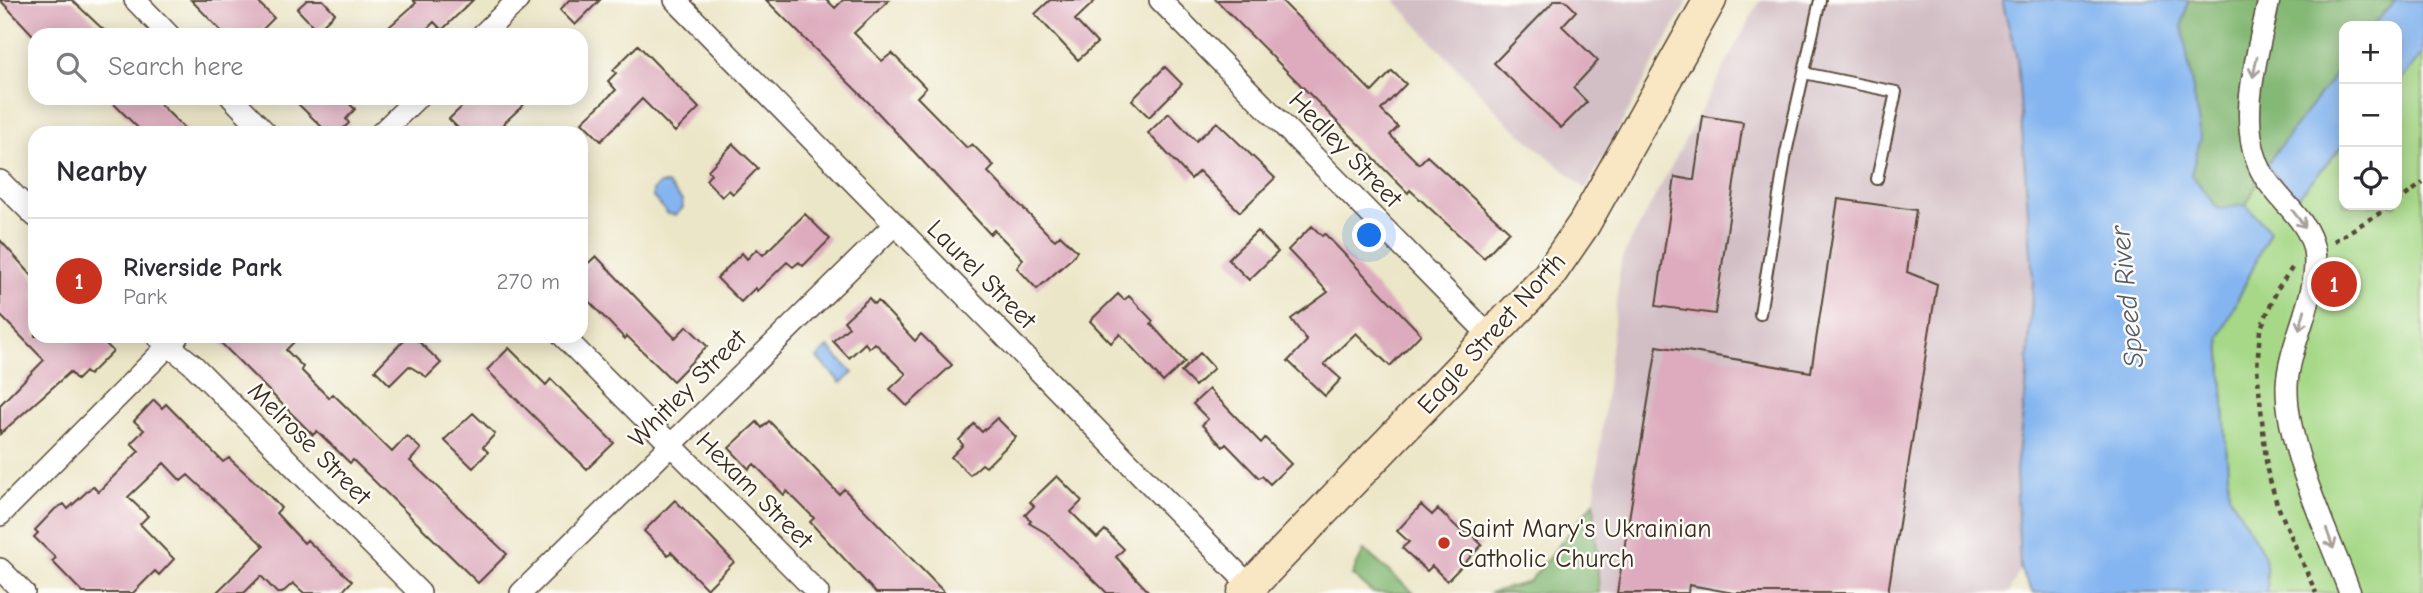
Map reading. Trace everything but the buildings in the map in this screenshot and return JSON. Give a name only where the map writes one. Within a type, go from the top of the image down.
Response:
[{"type":"main road","name":"Eagle Street North","points":[[1247,590],[1547,278],[1584,224],[1710,0]]},
{"type":"street","points":[[135,0],[162,28]]},
{"type":"street","points":[[489,28],[518,0]]},
{"type":"street","name":"Laurel Street","points":[[675,0],[1247,590]]},
{"type":"street","name":"Hedley Street","points":[[1160,0],[1492,338]]},
{"type":"street","points":[[2269,0],[2253,80],[2250,139],[2265,177],[2303,223],[2315,253],[2313,278],[2287,386],[2297,449],[2350,593]]},
{"type":"street","points":[[239,105],[259,126]]},
{"type":"street","points":[[388,126],[410,105]]},
{"type":"street","points":[[0,181],[28,209]]},
{"type":"street","name":"Whitley Street","points":[[521,593],[669,444],[894,225]]},
{"type":"street","points":[[0,515],[164,343]]},
{"type":"street","name":"Melrose Street","points":[[172,343],[420,593]]},
{"type":"street","name":"Hexam Street","points":[[570,343],[818,593]]},
{"type":"street","points":[[0,569],[24,593]]},
{"type":"lane","points":[[1760,314],[1786,153],[1821,0]]},
{"type":"lane","points":[[1804,73],[1896,92],[1877,179]]},
{"type":"path","points":[[2402,199],[2423,183]]},
{"type":"path","points":[[2315,253],[2385,210]]},
{"type":"shaded area","points":[[1394,0],[1688,0],[1586,189],[1507,122]]},
{"type":"shaded area","points":[[1760,0],[2002,0],[2017,59],[2033,280],[2026,389],[2016,470],[2020,569],[2009,593],[1599,593],[1594,502],[1621,260]]},
{"type":"green space","points":[[2188,0],[2423,0],[2423,593],[2268,593],[2265,557],[2229,494],[2220,337],[2270,231],[2218,209],[2191,174],[2182,25]]},
{"type":"green space","points":[[2188,0],[2396,0],[2377,21],[2339,21],[2339,70],[2266,165],[2246,205],[2219,209],[2191,174],[2201,138],[2182,25]]},
{"type":"green space","points":[[1594,502],[1599,593],[1489,593],[1529,582]]},
{"type":"green space","points":[[1364,550],[1414,593],[1373,593],[1352,575]]},
{"type":"water","name":"Speed River","points":[[2002,0],[2188,0],[2182,25],[2201,138],[2191,174],[2218,209],[2246,205],[2270,231],[2220,337],[2229,494],[2265,557],[2268,593],[2033,593],[2020,569],[2016,470],[2026,389],[2033,280],[2017,59]]},
{"type":"water","points":[[2396,0],[2423,0],[2423,54],[2402,78],[2402,21],[2377,21]]},
{"type":"water","points":[[2339,70],[2339,150],[2296,199],[2266,165]]},
{"type":"water","points":[[660,184],[667,184],[682,200],[683,208],[676,215],[668,214],[653,197],[653,190]]},
{"type":"water","points":[[828,347],[853,373],[841,383],[817,358]]},
{"type":"place","name":"Riverside Park","points":[[2334,284]]},
{"type":"place","name":"Saint Mary's Ukrainian Catholic Church","points":[[1444,543]]}]
